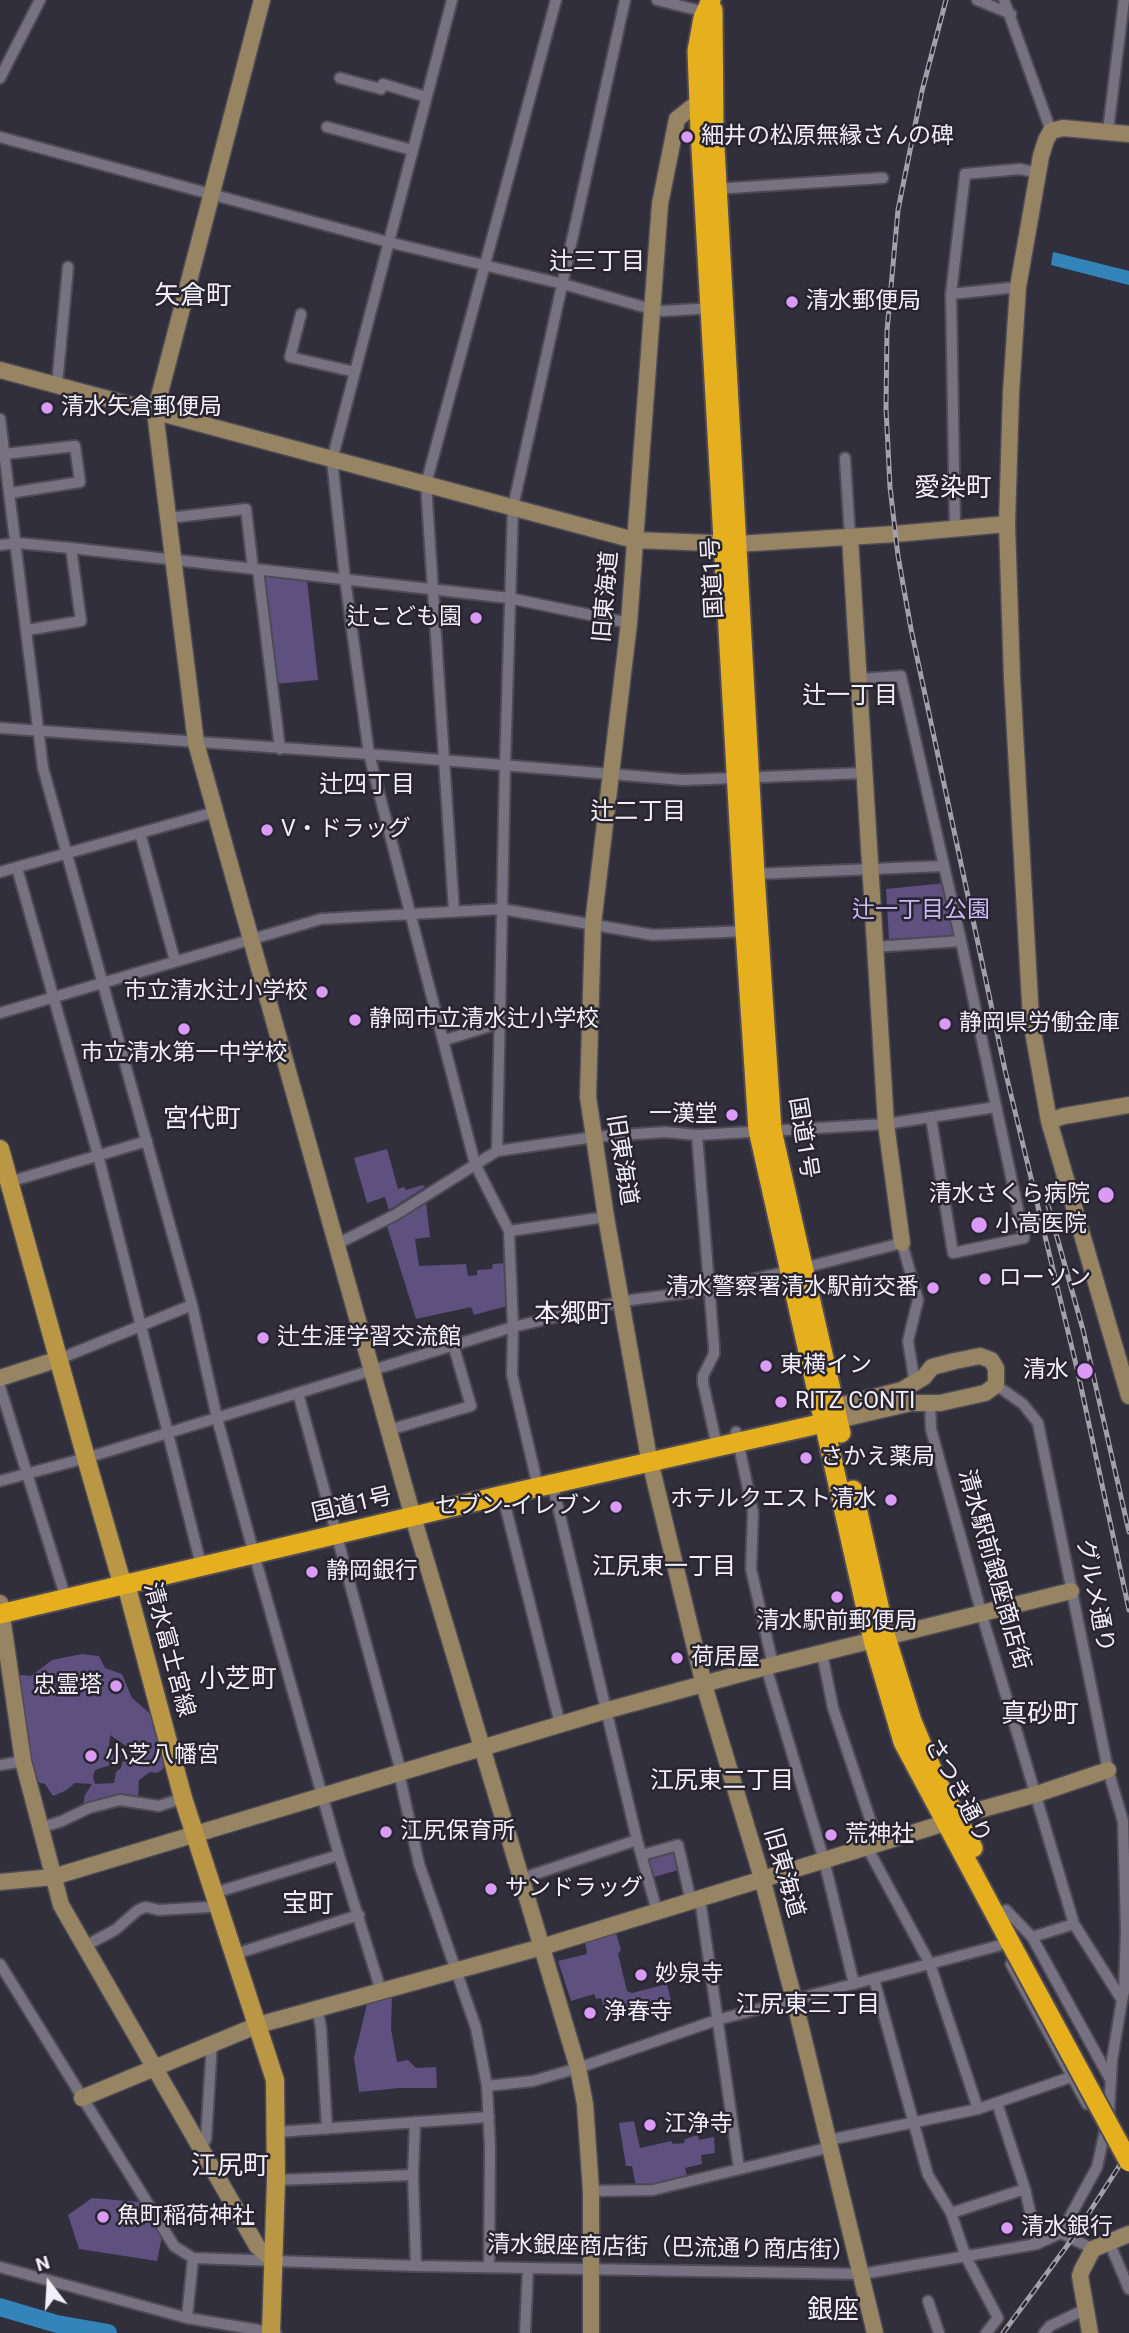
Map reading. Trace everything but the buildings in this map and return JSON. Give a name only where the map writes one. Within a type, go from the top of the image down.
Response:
[{"type":"highway","name":"国道1号","points":[[1,1608],[830,1415],[765,1130],[711,189],[711,7]]},
{"type":"highway","name":"国道1号","points":[[711,7],[697,51],[699,98],[711,189]]},
{"type":"highway","name":"国道1号","points":[[743,778],[755,874],[752,930]]},
{"type":"highway","name":"さつき通り","points":[[830,1415],[880,1639],[951,1820],[1129,2139]]},
{"type":"highway","name":"国道1号","points":[[649,1458],[715,1437],[737,1437]]},
{"type":"highway","name":"国道1号","points":[[1,1608],[63,1589],[123,1580],[199,1557],[253,1549]]},
{"type":"highway","name":"さつき通り","points":[[1017,1942],[1129,2162]]},
{"type":"main road","name":"清水富士宮線","points":[[0,1149],[7,1186],[123,1580],[183,1798],[275,2080],[277,2132],[273,2333]]},
{"type":"street","points":[[0,78],[40,0]]},
{"type":"street","points":[[262,0],[155,412],[196,743],[411,1512],[578,2068],[584,2104],[591,2190],[591,2333]]},
{"type":"street","points":[[452,0],[332,460],[369,754],[475,1164],[509,1231],[512,1375],[547,1480],[608,1710],[637,1840],[657,1911]]},
{"type":"street","points":[[454,911],[426,484],[556,0]]},
{"type":"street","points":[[497,1151],[513,507],[625,0]]},
{"type":"street","points":[[657,0],[711,7]]},
{"type":"street","points":[[977,0],[1011,14]]},
{"type":"street","points":[[1004,0],[1051,131]]},
{"type":"street","points":[[1108,131],[1124,0]]},
{"type":"street","points":[[699,98],[705,82],[707,47],[713,41]]},
{"type":"street","points":[[340,78],[381,89],[383,84],[426,97]]},
{"type":"street","name":"旧東海道","points":[[699,98],[696,104],[677,120],[660,204],[629,623],[593,924],[588,1077],[606,1217],[649,1458],[704,1685],[762,1878],[794,1999],[875,2333]]},
{"type":"street","points":[[327,127],[412,150]]},
{"type":"street","points":[[1129,134],[1063,128],[1051,131],[1046,140],[1018,286],[1007,524],[1012,678],[1031,1020],[1049,1121],[1129,1396]]},
{"type":"street","points":[[0,137],[388,242],[563,284],[651,309],[663,311],[717,308]]},
{"type":"street","points":[[955,529],[951,294],[965,174],[1020,169],[1039,173]]},
{"type":"street","points":[[711,189],[883,178]]},
{"type":"street","points":[[57,385],[68,267]]},
{"type":"street","points":[[951,294],[1018,286]]},
{"type":"street","points":[[301,314],[290,357],[355,372]]},
{"type":"street","points":[[0,370],[634,540],[730,543],[850,537],[1007,524]]},
{"type":"street","points":[[0,419],[43,768],[192,1305],[217,1418],[253,1549],[339,1855],[381,1991]]},
{"type":"street","points":[[5,454],[75,446],[80,482],[10,492]]},
{"type":"street","points":[[845,458],[886,1124],[902,1243],[918,1300],[908,1341],[915,1384]]},
{"type":"street","points":[[167,518],[246,509],[280,749]]},
{"type":"street","points":[[0,545],[17,543],[71,548],[509,598],[629,623]]},
{"type":"street","points":[[27,630],[81,621],[71,548]]},
{"type":"street","points":[[860,679],[901,676],[1024,1238],[953,1253],[931,1118]]},
{"type":"street","points":[[0,728],[683,779],[865,773]]},
{"type":"street","points":[[0,872],[215,812]]},
{"type":"street","points":[[140,834],[175,961]]},
{"type":"street","points":[[755,874],[943,866]]},
{"type":"street","points":[[17,868],[98,1155],[199,1557]]},
{"type":"street","points":[[0,1013],[321,919],[502,909],[653,934],[752,930]]},
{"type":"street","points":[[874,947],[961,941]]},
{"type":"street","points":[[445,1041],[500,1023]]},
{"type":"street","points":[[1049,1121],[1129,1105]]},
{"type":"street","points":[[337,1244],[395,1215],[497,1151],[594,1137],[665,1132],[697,1135],[886,1124],[996,1107]]},
{"type":"street","points":[[697,1135],[714,1354],[702,1383],[715,1437]]},
{"type":"street","points":[[7,1186],[147,1141]]},
{"type":"street","points":[[509,1231],[606,1217]]},
{"type":"street","points":[[0,1481],[86,1458],[513,1327],[623,1301],[709,1290],[902,1243]]},
{"type":"street","points":[[0,1378],[59,1359],[192,1305]]},
{"type":"street","points":[[389,1430],[471,1406],[453,1344]]},
{"type":"street","points":[[980,1356],[995,1363],[998,1373],[996,1385],[985,1393],[930,1404],[911,1403],[830,1415],[915,1384],[932,1367],[980,1356]]},
{"type":"street","name":"グルメ通り","points":[[996,1385],[1023,1404],[1038,1423],[1108,1770],[1123,1821],[1125,1995]]},
{"type":"street","points":[[0,1387],[63,1589]]},
{"type":"street","points":[[298,1393],[337,1530],[400,1773],[419,1864],[477,2028],[487,2086],[489,2117],[489,2267]]},
{"type":"street","name":"清水駅前銀座商店街","points":[[930,1404],[931,1429],[982,1615],[1074,1924],[1125,1995]]},
{"type":"street","points":[[737,1437],[753,1512],[751,1569],[770,1666],[824,1860],[854,1984]]},
{"type":"street","points":[[502,1491],[560,1724]]},
{"type":"street","points":[[0,1882],[53,1877],[608,1710],[770,1666],[1071,1591]]},
{"type":"street","points":[[1,1608],[23,1761],[61,1905],[257,2246],[275,2262]]},
{"type":"street","points":[[822,1653],[833,1708],[872,1845],[930,1964],[978,2109]]},
{"type":"street","points":[[0,1765],[23,1761]]},
{"type":"street","points":[[82,2098],[258,2025],[542,1947],[1108,1770]]},
{"type":"street","points":[[40,1828],[89,1808],[120,1800],[159,1806],[183,1798]]},
{"type":"street","points":[[520,1879],[637,1840]]},
{"type":"street","points":[[642,1855],[678,1845],[695,1900],[717,2020],[739,2168]]},
{"type":"street","points":[[83,1947],[115,1930],[138,1910],[146,1907],[159,1910],[209,1907],[216,1899],[339,1855]]},
{"type":"street","points":[[234,1954],[359,1915]]},
{"type":"street","points":[[487,2086],[533,2081],[717,2020],[1017,1942],[1074,1924]]},
{"type":"street","points":[[1017,1942],[1110,2079]]},
{"type":"street","points":[[1017,1942],[1071,2077],[1096,2118],[1103,2138]]},
{"type":"street","points":[[0,1964],[174,2246],[193,2258],[187,2318]]},
{"type":"street","points":[[874,1979],[928,2175],[951,2213],[966,2256],[998,2318],[986,2333]]},
{"type":"street","points":[[1093,2249],[1061,2233],[1097,2167],[1109,2113],[1112,2060],[1125,1995]]},
{"type":"street","points":[[317,2008],[321,2028],[327,2129]]},
{"type":"street","points":[[201,2149],[206,2139],[212,2042]]},
{"type":"street","points":[[591,2190],[653,2190],[830,2143],[978,2109],[1071,2077]]},
{"type":"street","points":[[997,2103],[1025,2189],[1037,2244]]},
{"type":"street","points":[[277,2132],[489,2117]]},
{"type":"street","points":[[415,2122],[413,2175],[416,2266]]},
{"type":"street","points":[[276,2180],[413,2175]]},
{"type":"street","points":[[951,2213],[1025,2189]]},
{"type":"street","name":"清水銀座商店街（巴流通り商店街）","points":[[193,2258],[416,2266],[862,2274],[1037,2244],[1061,2233]]},
{"type":"street","points":[[1090,2333],[1080,2276],[1093,2249],[1129,2234]]},
{"type":"street","points":[[1109,2242],[1129,2289]]},
{"type":"street","points":[[0,2267],[187,2318],[273,2333]]},
{"type":"street","points":[[525,2333],[528,2268]]},
{"type":"street","points":[[928,2301],[939,2333]]},
{"type":"street","points":[[1044,2333],[1050,2326],[1086,2309]]},
{"type":"green space","points":[[262,576],[307,580],[318,680],[275,684]]},
{"type":"green space","name":"辻一丁目公園","points":[[945,883],[956,932],[951,936],[889,939],[886,889]]},
{"type":"green space","points":[[387,1149],[398,1189],[404,1187],[406,1190],[423,1185],[425,1187],[389,1210],[385,1197],[367,1203],[354,1158]]},
{"type":"green space","points":[[426,1202],[430,1237],[415,1239],[419,1266],[466,1264],[468,1276],[477,1275],[477,1270],[492,1269],[493,1264],[505,1263],[507,1306],[474,1315],[471,1307],[416,1319],[387,1226]]},
{"type":"green space","points":[[82,1654],[99,1656],[105,1668],[122,1674],[132,1698],[154,1717],[165,1762],[163,1769],[157,1773],[150,1772],[139,1780],[138,1799],[83,1805],[85,1795],[92,1784],[75,1783],[53,1796],[45,1784],[29,1780],[13,1679],[21,1675],[31,1676],[52,1660]],"holes":[[[110,1735],[129,1748],[121,1768],[116,1772],[114,1783],[95,1784],[95,1770],[110,1765],[121,1757],[119,1752],[109,1746]]]},
{"type":"green space","points":[[676,1849],[682,1869],[654,1877],[648,1857]]},
{"type":"green space","points":[[616,1933],[627,1991],[632,1993],[667,1984],[671,2001],[606,2013],[601,1998],[596,1999],[594,1994],[571,2001],[558,1961],[587,1954],[585,1942]]},
{"type":"green space","points":[[392,1996],[391,2029],[397,2062],[408,2060],[416,2068],[436,2067],[437,2088],[359,2092],[354,2058],[367,2004]]},
{"type":"green space","points":[[634,2121],[640,2148],[671,2141],[673,2144],[684,2143],[685,2139],[698,2135],[699,2140],[714,2137],[715,2153],[701,2155],[702,2164],[685,2168],[687,2177],[656,2185],[636,2186],[632,2166],[626,2166],[619,2123]]},
{"type":"green space","points":[[92,2198],[139,2202],[162,2237],[157,2261],[79,2249],[68,2215]]},
{"type":"water","points":[[1053,252],[1129,271],[1129,285],[1051,265]]},
{"type":"waterway","points":[[0,2307],[57,2324],[108,2333]]},
{"type":"railway","points":[[946,0],[922,91],[898,210],[887,331],[886,408],[890,487],[898,556],[911,629],[1005,1070],[1078,1373],[1129,1610]]},
{"type":"railway","points":[[1048,1205],[1083,1330],[1129,1532]]},
{"type":"railway","points":[[1003,2333],[1072,2239],[1118,2168],[1129,2144]]},
{"type":"place","name":"細井の松原無縁さんの碑","points":[[687,137]]},
{"type":"place","name":"清水郵便局","points":[[792,302]]},
{"type":"place","name":"清水矢倉郵便局","points":[[47,408]]},
{"type":"place","name":"辻こども園","points":[[476,618]]},
{"type":"place","name":"V・ドラッグ","points":[[267,830]]},
{"type":"place","name":"市立清水辻小学校","points":[[322,992]]},
{"type":"place","name":"静岡市立清水辻小学校","points":[[355,1020]]},
{"type":"place","name":"静岡県労働金庫","points":[[945,1024]]},
{"type":"place","name":"市立清水第一中学校","points":[[184,1029]]},
{"type":"place","name":"一漢堂","points":[[732,1115]]},
{"type":"place","name":"清水さくら病院","points":[[1106,1195]]},
{"type":"place","name":"小高医院","points":[[979,1225]]},
{"type":"place","name":"ローソン","points":[[985,1279]]},
{"type":"place","name":"清水警察署清水駅前交番","points":[[933,1288]]},
{"type":"place","name":"辻生涯学習交流館","points":[[263,1338]]},
{"type":"place","name":"東横イン","points":[[766,1366]]},
{"type":"place","name":"清水","points":[[1085,1371]]},
{"type":"place","name":"RITZ CONTI","points":[[781,1402]]},
{"type":"place","name":"さかえ薬局","points":[[806,1458]]},
{"type":"place","name":"ホテルクエスト清水","points":[[891,1500]]},
{"type":"place","name":"セブン-イレブン","points":[[616,1507]]},
{"type":"place","name":"静岡銀行","points":[[312,1572]]},
{"type":"place","name":"清水駅前郵便局","points":[[837,1597]]},
{"type":"place","name":"荷居屋","points":[[677,1658]]},
{"type":"place","name":"忠霊塔","points":[[116,1686]]},
{"type":"place","name":"小芝八幡宮","points":[[91,1756]]},
{"type":"place","name":"江尻保育所","points":[[386,1832]]},
{"type":"place","name":"荒神社","points":[[831,1835]]},
{"type":"place","name":"サンドラッグ","points":[[491,1889]]},
{"type":"place","name":"妙泉寺","points":[[641,1975]]},
{"type":"place","name":"浄春寺","points":[[590,2013]]},
{"type":"place","name":"江浄寺","points":[[650,2125]]},
{"type":"place","name":"魚町稲荷神社","points":[[103,2217]]},
{"type":"place","name":"清水銀行","points":[[1007,2228]]},
{"type":"district","name":"辻三丁目","points":[[597,263]]},
{"type":"district","name":"矢倉町","points":[[193,297]]},
{"type":"district","name":"愛染町","points":[[953,489]]},
{"type":"district","name":"辻一丁目","points":[[850,697]]},
{"type":"district","name":"辻四丁目","points":[[367,786]]},
{"type":"district","name":"辻二丁目","points":[[638,813]]},
{"type":"district","name":"宮代町","points":[[202,1120]]},
{"type":"district","name":"本郷町","points":[[573,1315]]},
{"type":"district","name":"江尻東一丁目","points":[[664,1568]]},
{"type":"district","name":"小芝町","points":[[238,1680]]},
{"type":"district","name":"真砂町","points":[[1040,1715]]},
{"type":"district","name":"江尻東二丁目","points":[[722,1782]]},
{"type":"district","name":"宝町","points":[[308,1905]]},
{"type":"district","name":"江尻東三丁目","points":[[808,2006]]},
{"type":"district","name":"江尻町","points":[[230,2167]]},
{"type":"district","name":"銀座","points":[[833,2311]]}]
